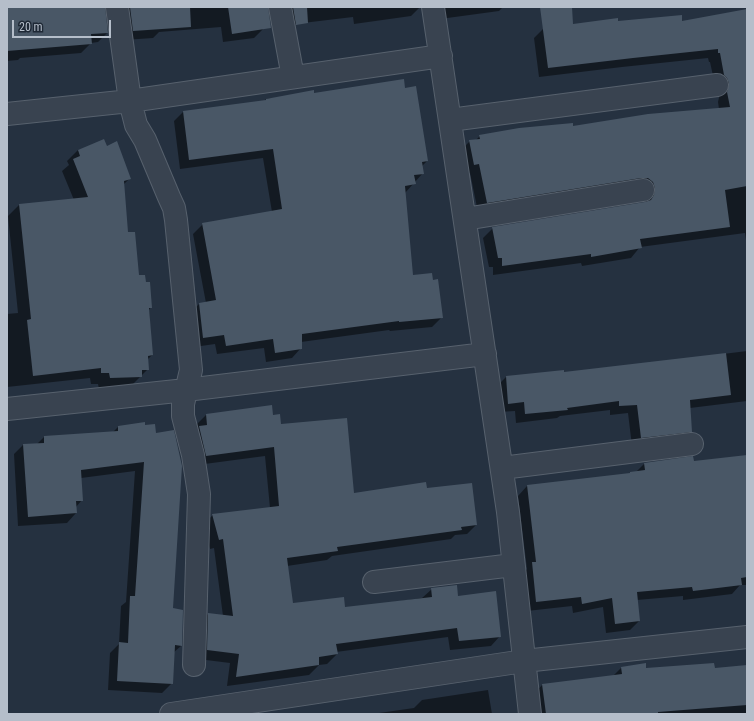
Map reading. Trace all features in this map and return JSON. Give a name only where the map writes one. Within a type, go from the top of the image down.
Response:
[{"type":"street","points":[[117,7],[130,101],[136,125],[145,140],[174,208],[191,370],[183,404],[183,416],[193,455],[199,494],[194,665]]},
{"type":"street","points":[[280,7],[293,77]]},
{"type":"street","points":[[433,7],[502,468],[530,714]]},
{"type":"street","points":[[7,114],[130,101],[441,56]]},
{"type":"street","points":[[450,120],[717,85]]},
{"type":"street","points":[[465,219],[643,190]]},
{"type":"street","points":[[7,409],[186,390],[485,354]]},
{"type":"street","points":[[502,468],[692,444]]},
{"type":"street","points":[[374,582],[514,565]]},
{"type":"street","points":[[171,714],[524,660],[747,637]]},
{"type":"building","points":[[7,7],[105,7],[108,33],[91,34],[92,44],[7,51]]},
{"type":"building","points":[[130,7],[190,7],[191,27],[133,31]]},
{"type":"building","points":[[228,7],[268,7],[271,28],[232,34]]},
{"type":"building","points":[[293,7],[307,7],[308,23],[296,25]]},
{"type":"building","points":[[540,7],[572,7],[573,24],[618,18],[618,21],[682,15],[682,21],[747,9],[747,186],[725,190],[730,227],[640,239],[642,248],[591,257],[591,254],[502,266],[502,258],[498,258],[492,227],[645,202],[651,200],[654,195],[655,188],[653,182],[648,178],[641,178],[487,203],[479,164],[474,165],[469,140],[480,139],[479,135],[519,128],[573,123],[573,126],[648,114],[730,107],[727,92],[729,83],[724,75],[718,49],[548,68]]},
{"type":"building","points":[[404,79],[405,88],[416,86],[428,161],[422,162],[424,174],[414,175],[416,184],[405,186],[413,275],[432,273],[433,280],[438,279],[443,318],[399,321],[302,334],[302,349],[275,353],[273,339],[226,346],[224,335],[203,338],[199,303],[216,300],[202,223],[282,209],[273,149],[189,160],[183,111],[266,100],[314,90],[314,93]]},
{"type":"building","points":[[104,139],[107,146],[117,141],[131,179],[124,181],[128,232],[135,232],[139,275],[145,275],[146,282],[150,282],[152,308],[149,308],[153,355],[148,356],[149,370],[142,370],[142,377],[110,378],[109,373],[101,373],[101,368],[33,376],[27,320],[31,319],[19,204],[88,197],[73,159],[80,156],[78,150]]},
{"type":"building","points":[[726,353],[731,395],[690,400],[692,432],[641,438],[637,405],[619,406],[619,401],[567,408],[568,410],[525,414],[524,402],[508,404],[506,376],[564,370],[564,372]]},
{"type":"building","points":[[272,405],[273,415],[280,414],[281,424],[347,418],[354,493],[426,482],[427,488],[472,483],[477,525],[461,527],[462,530],[337,547],[338,551],[287,558],[293,603],[344,597],[345,607],[432,597],[431,588],[457,585],[458,596],[496,591],[501,637],[459,641],[457,628],[336,644],[338,654],[319,657],[319,665],[236,677],[239,654],[207,650],[208,613],[233,616],[223,539],[219,540],[212,514],[279,506],[274,447],[206,456],[199,426],[207,425],[206,414]]},
{"type":"building","points":[[145,422],[145,425],[155,424],[156,433],[174,430],[182,466],[173,608],[183,610],[182,646],[175,645],[173,684],[117,681],[119,642],[128,643],[130,596],[135,596],[144,462],[81,470],[83,501],[76,501],[77,513],[28,517],[23,444],[44,443],[44,436],[118,431],[118,426]]},
{"type":"building","points":[[747,455],[747,577],[741,578],[742,585],[693,591],[692,587],[637,592],[640,621],[615,624],[612,598],[582,604],[581,597],[536,602],[532,562],[536,562],[527,485],[630,473],[645,470],[644,463],[693,456],[694,461]]},
{"type":"building","points":[[646,663],[646,668],[714,663],[715,668],[747,665],[747,705],[658,712],[658,714],[546,714],[542,684],[622,674],[621,667]]}]
